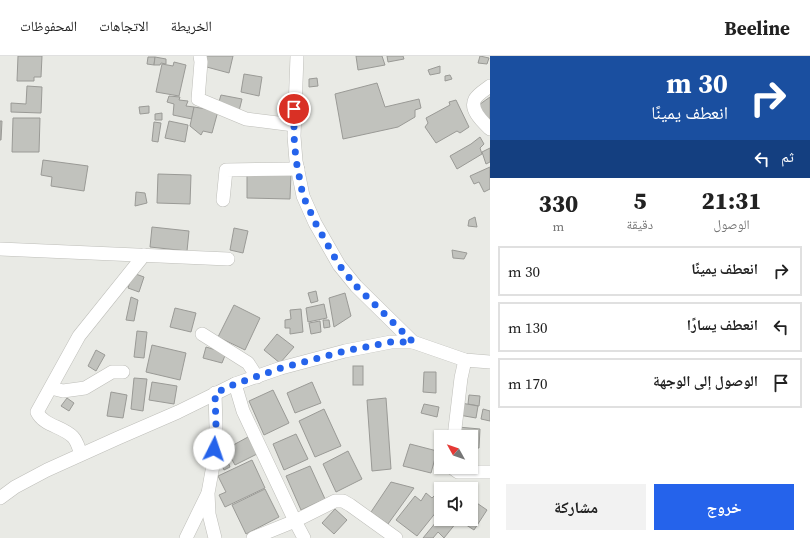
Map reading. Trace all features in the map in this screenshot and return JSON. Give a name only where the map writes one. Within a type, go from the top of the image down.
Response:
[{"type":"street","points":[[200,56],[202,62],[198,99],[246,119],[294,125]]},
{"type":"street","points":[[293,58],[294,142],[303,196],[316,224],[339,265],[356,286],[413,342]]},
{"type":"street","points":[[490,86],[475,100],[474,106],[475,112],[490,129]]},
{"type":"street","points":[[223,200],[226,170],[298,169]]},
{"type":"street","points":[[0,249],[228,259]]},
{"type":"street","points":[[82,454],[74,438],[62,429],[41,419],[37,412],[79,336],[144,256]]},
{"type":"street","points":[[202,334],[248,363],[256,377]]},
{"type":"street","points":[[0,498],[15,487],[47,470],[178,412],[235,384],[281,368],[345,351],[391,342],[413,342],[465,360],[490,362]]},
{"type":"street","points":[[455,430],[461,378],[465,360]]},
{"type":"street","points":[[51,388],[63,391],[85,388],[112,372],[123,372]]},
{"type":"street","points":[[235,384],[243,411],[304,538]]},
{"type":"street","points":[[215,393],[216,426],[214,460],[208,493],[209,514],[215,538]]},
{"type":"street","points":[[478,472],[490,472]]},
{"type":"street","points":[[186,538],[208,493]]},
{"type":"street","points":[[253,538],[295,521],[335,502],[343,501],[396,538]]},
{"type":"building","points":[[18,56],[42,56],[41,77],[34,77],[34,81],[17,81]]},
{"type":"building","points":[[205,56],[233,56],[229,73],[203,66]]},
{"type":"building","points":[[356,56],[382,56],[385,65],[358,70]]},
{"type":"building","points":[[387,56],[403,56],[404,59],[388,62]]},
{"type":"building","points":[[480,56],[489,58],[487,64],[478,63]]},
{"type":"building","points":[[148,57],[155,57],[154,65],[147,64]]},
{"type":"building","points":[[155,57],[166,59],[166,64],[161,63],[160,65],[154,65]]},
{"type":"building","points":[[174,62],[186,65],[179,96],[156,92],[162,64],[173,66]]},
{"type":"building","points":[[440,66],[440,73],[430,75],[428,70]]},
{"type":"building","points":[[244,74],[262,77],[259,96],[241,92]]},
{"type":"building","points":[[450,75],[452,79],[445,81],[445,76]]},
{"type":"building","points":[[317,78],[318,86],[309,87],[309,79]]},
{"type":"building","points":[[377,83],[385,107],[419,99],[421,108],[415,110],[415,117],[398,127],[343,139],[335,94]]},
{"type":"building","points":[[27,86],[42,87],[41,113],[11,112],[11,103],[26,104]]},
{"type":"building","points":[[221,95],[242,99],[239,111],[218,105]]},
{"type":"building","points":[[169,96],[180,97],[179,100],[188,101],[186,106],[194,107],[192,119],[173,115],[174,104],[167,102]]},
{"type":"building","points":[[490,97],[490,125],[476,107]]},
{"type":"building","points":[[456,100],[469,127],[460,133],[457,131],[436,143],[425,127],[428,123],[426,118],[450,105],[449,102]]},
{"type":"building","points":[[149,106],[149,113],[140,114],[139,107]]},
{"type":"building","points":[[194,107],[218,111],[212,133],[203,131],[201,135],[190,126]]},
{"type":"building","points":[[162,113],[162,120],[155,120],[155,114]]},
{"type":"building","points":[[13,118],[40,118],[39,152],[12,152]]},
{"type":"building","points":[[0,121],[2,121],[1,140],[0,140]]},
{"type":"building","points":[[169,121],[188,125],[185,142],[165,138]]},
{"type":"building","points":[[154,122],[161,123],[158,142],[152,141]]},
{"type":"building","points":[[480,137],[484,144],[480,148],[482,154],[457,169],[450,156]]},
{"type":"building","points":[[490,148],[490,162],[486,164],[482,152]]},
{"type":"building","points":[[43,160],[88,166],[84,191],[51,186],[52,177],[41,175]]},
{"type":"building","points":[[490,167],[490,189],[484,192],[479,182],[474,184],[470,176]]},
{"type":"building","points":[[247,173],[291,174],[290,199],[247,198]]},
{"type":"building","points":[[158,174],[191,175],[190,204],[157,203]]},
{"type":"building","points":[[136,192],[145,193],[147,203],[135,206]]},
{"type":"building","points":[[475,217],[477,227],[468,226],[469,220]]},
{"type":"building","points":[[152,227],[189,231],[187,251],[150,247]]},
{"type":"building","points":[[234,228],[248,231],[243,253],[230,250]]},
{"type":"building","points":[[452,250],[467,253],[464,259],[453,258]]},
{"type":"building","points":[[133,273],[144,277],[139,292],[128,288]]},
{"type":"building","points":[[316,291],[318,301],[311,303],[308,293]]},
{"type":"building","points":[[345,293],[351,316],[334,327],[329,298]]},
{"type":"building","points":[[131,297],[138,300],[134,321],[126,320]]},
{"type":"building","points":[[324,304],[327,318],[308,322],[306,308]]},
{"type":"building","points":[[234,305],[260,318],[245,350],[218,337]]},
{"type":"building","points":[[175,308],[196,313],[191,332],[170,327]]},
{"type":"building","points":[[301,309],[303,332],[290,334],[290,328],[285,328],[285,320],[291,319],[290,310]]},
{"type":"building","points":[[323,320],[329,320],[330,327],[324,328]]},
{"type":"building","points":[[320,321],[321,332],[311,334],[309,323]]},
{"type":"building","points":[[137,331],[147,332],[144,358],[134,357]]},
{"type":"building","points":[[277,334],[294,347],[280,363],[264,350]]},
{"type":"building","points":[[152,345],[186,353],[180,380],[146,372]]},
{"type":"building","points":[[206,347],[226,353],[222,363],[203,358]]},
{"type":"building","points":[[96,350],[105,355],[96,371],[88,366]]},
{"type":"building","points":[[353,366],[363,366],[363,385],[353,385]]},
{"type":"building","points":[[424,372],[436,372],[436,393],[423,392]]},
{"type":"building","points":[[134,378],[147,379],[143,411],[131,409]]},
{"type":"building","points":[[152,382],[177,386],[174,404],[149,400]]},
{"type":"building","points":[[312,382],[321,403],[295,413],[287,393]]},
{"type":"building","points":[[273,390],[289,423],[264,435],[249,401]]},
{"type":"building","points":[[111,392],[127,395],[123,418],[107,416]]},
{"type":"building","points":[[469,395],[480,396],[479,406],[468,404]]},
{"type":"building","points":[[67,398],[74,403],[69,411],[61,406]]},
{"type":"building","points":[[386,398],[391,469],[372,471],[367,400]]},
{"type":"building","points":[[461,403],[478,406],[476,418],[459,415]]},
{"type":"building","points":[[424,404],[439,407],[437,417],[421,413]]},
{"type":"building","points":[[324,409],[341,446],[315,457],[299,421]]},
{"type":"building","points":[[483,409],[490,411],[490,421],[481,419]]},
{"type":"building","points":[[458,427],[480,429],[479,448],[478,430],[458,430]]},
{"type":"building","points":[[296,434],[308,459],[284,470],[273,444]]},
{"type":"building","points":[[248,437],[257,454],[235,465],[226,449]]},
{"type":"building","points":[[410,444],[434,450],[434,462],[431,473],[403,466]]},
{"type":"building","points":[[224,451],[230,467],[224,470],[217,453]]},
{"type":"building","points":[[348,451],[362,479],[336,492],[323,464]]},
{"type":"building","points":[[252,460],[265,488],[225,507],[219,495],[226,492],[218,476]]},
{"type":"building","points":[[310,466],[325,499],[301,510],[286,476]]},
{"type":"building","points":[[391,482],[414,488],[388,524],[371,512]]},
{"type":"building","points":[[265,489],[279,517],[246,534],[232,505]]},
{"type":"building","points":[[426,493],[432,498],[434,496],[434,515],[417,536],[396,520],[415,496],[421,501]]},
{"type":"building","points":[[478,504],[487,510],[478,524]]},
{"type":"building","points":[[335,509],[347,520],[334,534],[322,523]]},
{"type":"building","points":[[434,525],[434,526],[454,526],[444,538],[438,532],[433,538],[423,538]]},
{"type":"building","points":[[468,526],[477,526],[474,530]]},
{"type":"route","points":[[214,449],[216,426],[215,393],[235,384],[281,368],[345,351],[391,342],[413,342],[356,286],[339,265],[316,224],[303,196],[296,160],[294,109]]}]
